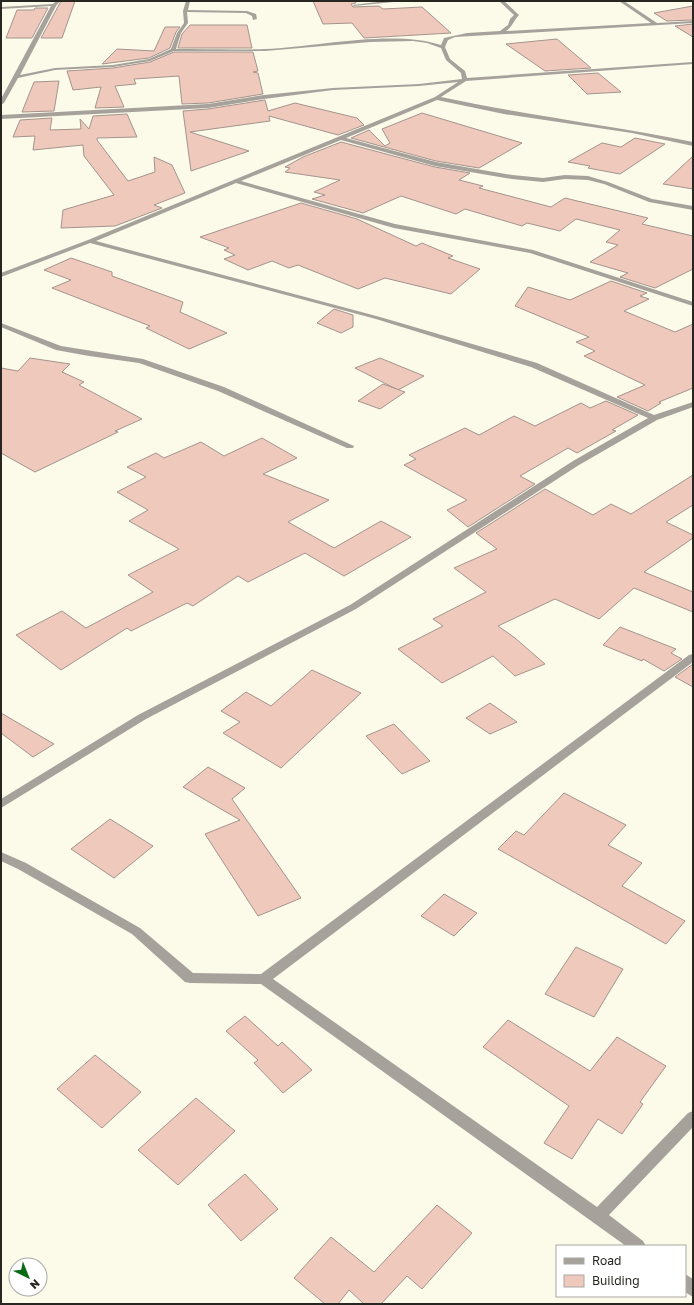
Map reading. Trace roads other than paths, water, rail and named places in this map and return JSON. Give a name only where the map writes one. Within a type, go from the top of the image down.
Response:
[{"type":"street","points":[[1,103],[18,77],[54,5],[58,1]]},
{"type":"street","points":[[173,50],[179,33],[186,23],[185,11],[188,1]]},
{"type":"street","points":[[354,5],[401,1]]},
{"type":"street","points":[[500,33],[510,26],[512,19],[517,15],[501,1]]},
{"type":"street","points":[[621,1],[656,24]]},
{"type":"street","points":[[1,8],[54,5]]},
{"type":"street","points":[[185,11],[247,12],[254,15],[255,20]]},
{"type":"street","points":[[465,80],[463,72],[448,60],[443,47],[446,39],[454,36],[467,34],[693,22]]},
{"type":"street","points":[[18,77],[55,69],[113,66],[150,60],[173,50],[265,50],[370,41],[413,40],[428,42],[443,47]]},
{"type":"street","points":[[1,117],[208,106],[264,97],[333,89],[419,85],[465,80],[693,63]]},
{"type":"street","points":[[1,275],[90,241],[437,98],[465,80]]},
{"type":"street","points":[[437,98],[504,112],[632,131],[693,144]]},
{"type":"street","points":[[341,138],[435,164],[512,177],[543,180],[565,177],[588,178],[606,183],[651,201],[693,208]]},
{"type":"street","points":[[235,181],[394,226],[530,251],[693,304]]},
{"type":"street","points":[[90,241],[378,318],[534,365],[654,418]]},
{"type":"street","points":[[1,325],[59,348],[140,361],[221,389],[350,446]]},
{"type":"street","points":[[1,804],[142,717],[354,607],[576,464],[654,418],[693,404]]},
{"type":"street","points":[[264,979],[693,657]]},
{"type":"street","points":[[1,856],[22,866],[136,931],[190,978],[264,979],[637,1245]]},
{"type":"street","points":[[598,1216],[693,1117]]}]
